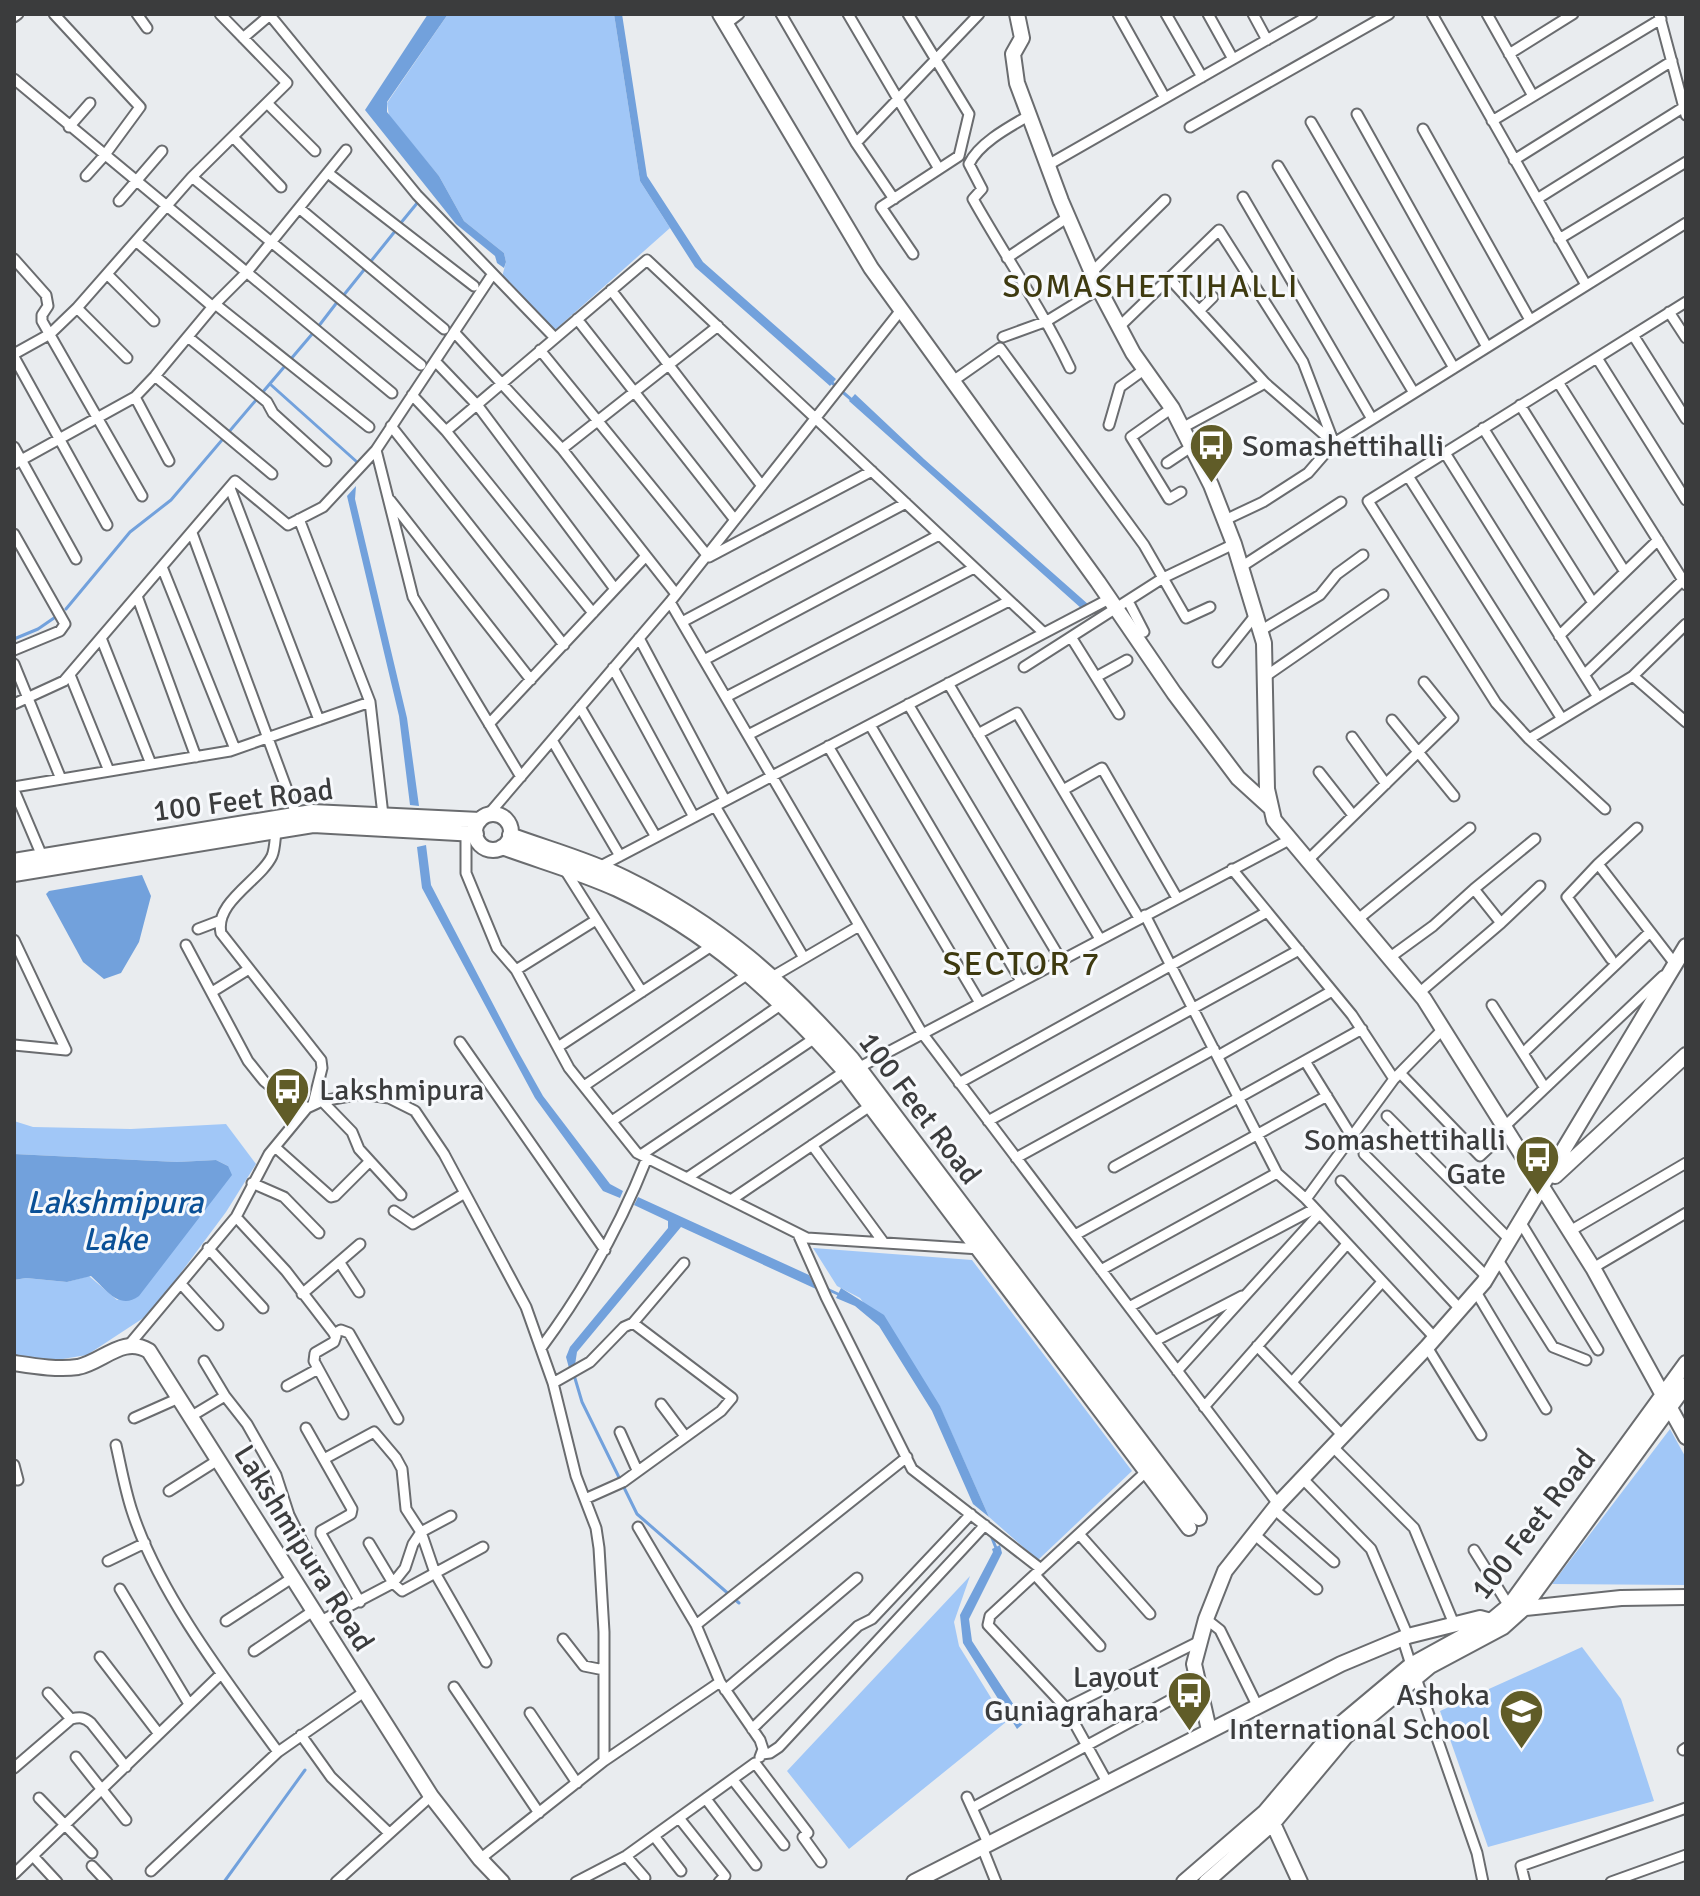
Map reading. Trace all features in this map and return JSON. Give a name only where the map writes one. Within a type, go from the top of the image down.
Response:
[{"type":"street","points":[[54,14],[140,107],[86,176]]},
{"type":"street","points":[[137,14],[147,28]]},
{"type":"street","points":[[107,525],[14,356],[50,334],[77,308],[192,177],[287,83],[220,14]]},
{"type":"street","points":[[243,38],[270,14],[417,195],[555,338]]},
{"type":"street","points":[[739,14],[723,19],[871,268],[1117,603],[1174,693],[1238,778],[1271,809]]},
{"type":"street","points":[[781,14],[856,143],[894,199]]},
{"type":"street","points":[[848,14],[939,169]]},
{"type":"street","points":[[908,14],[969,114],[959,156],[881,207],[913,254]]},
{"type":"street","points":[[856,143],[979,14]]},
{"type":"street","points":[[1017,14],[1022,38],[1013,54],[1017,83],[1068,217],[1119,327],[1172,408],[1211,485],[1234,544],[1264,643],[1267,789],[1274,820],[1419,993],[1593,1268],[1686,1437]]},
{"type":"street","points":[[1118,14],[1165,98]]},
{"type":"street","points":[[1166,14],[1202,77]]},
{"type":"street","points":[[1208,14],[1233,59]]},
{"type":"street","points":[[1253,14],[1267,40]]},
{"type":"street","points":[[1048,165],[1312,14]]},
{"type":"street","points":[[1190,127],[1389,14]]},
{"type":"street","points":[[1432,14],[1586,285]]},
{"type":"street","points":[[1487,14],[1533,96]]},
{"type":"street","points":[[1509,54],[1573,14]]},
{"type":"street","points":[[1492,121],[1660,16],[1685,111],[1537,199]]},
{"type":"street","points":[[1514,160],[1672,61]]},
{"type":"street","points":[[14,79],[392,393]]},
{"type":"street","points":[[69,127],[90,103]]},
{"type":"street","points":[[267,103],[315,151]]},
{"type":"street","points":[[1357,114],[1487,347]]},
{"type":"street","points":[[1030,115],[1011,125],[974,155],[969,164],[982,189],[973,199],[1047,321],[1070,368]]},
{"type":"street","points":[[1311,122],[1454,368]]},
{"type":"street","points":[[1423,129],[1530,320]]},
{"type":"street","points":[[233,137],[281,187]]},
{"type":"street","points":[[18,462],[135,397],[247,272],[346,150]]},
{"type":"street","points":[[119,201],[162,151]]},
{"type":"street","points":[[1559,239],[1686,162]]},
{"type":"street","points":[[1278,166],[1414,393]]},
{"type":"street","points":[[328,173],[474,286]]},
{"type":"street","points":[[192,177],[421,365]]},
{"type":"street","points":[[1243,197],[1372,419]]},
{"type":"street","points":[[1092,272],[1165,200]]},
{"type":"street","points":[[299,208],[449,331],[503,384],[562,449],[646,556],[922,1033],[1276,1506],[1334,1562]]},
{"type":"street","points":[[1007,258],[1068,217]]},
{"type":"street","points":[[1225,520],[1263,502],[1308,473],[1334,443],[1686,223]]},
{"type":"street","points":[[1119,327],[1219,230],[1303,362],[1334,443]]},
{"type":"street","points":[[137,242],[369,427]]},
{"type":"street","points":[[14,259],[46,295],[48,306],[42,321],[142,496]]},
{"type":"street","points":[[446,431],[647,260],[1044,633]]},
{"type":"street","points":[[108,275],[154,321]]},
{"type":"street","points":[[14,704],[64,681],[70,675],[235,481],[288,525],[323,507],[376,450],[435,361],[449,331],[492,275]]},
{"type":"street","points":[[1169,278],[1265,383],[1334,443]]},
{"type":"street","points":[[1003,337],[1047,321],[1099,289]]},
{"type":"street","points":[[611,290],[762,486]]},
{"type":"street","points":[[1199,311],[1213,297]]},
{"type":"street","points":[[1605,809],[1529,739],[1496,703],[1368,501],[1686,302]]},
{"type":"street","points":[[77,308],[127,358]]},
{"type":"street","points":[[901,310],[673,598],[477,826],[466,873],[497,948],[516,970],[569,1068],[644,1156],[807,1238],[995,1250]]},
{"type":"street","points":[[1669,312],[1686,338]]},
{"type":"street","points":[[577,319],[735,520]]},
{"type":"street","points":[[562,449],[718,326]]},
{"type":"street","points":[[1633,335],[1686,419]]},
{"type":"street","points":[[188,337],[260,396],[273,413],[326,461]]},
{"type":"street","points":[[953,381],[1000,348],[1144,545],[1186,618],[1210,607]]},
{"type":"street","points":[[540,350],[705,558]]},
{"type":"street","points":[[1597,358],[1686,500]]},
{"type":"street","points":[[435,361],[478,406],[615,589]]},
{"type":"street","points":[[1109,425],[1120,387],[1145,369]]},
{"type":"street","points":[[155,376],[272,474]]},
{"type":"street","points":[[1558,382],[1684,582],[1584,675]]},
{"type":"street","points":[[1182,428],[1265,383]]},
{"type":"street","points":[[412,395],[446,431],[593,613]]},
{"type":"street","points":[[135,397],[169,461]]},
{"type":"street","points":[[1520,405],[1625,572]]},
{"type":"street","points":[[1172,408],[1131,437],[1169,499],[1181,492]]},
{"type":"street","points":[[391,426],[564,645]]},
{"type":"street","points":[[1483,428],[1593,603]]},
{"type":"street","points":[[14,447],[18,462],[76,559]]},
{"type":"street","points":[[1167,463],[1191,447]]},
{"type":"street","points":[[376,450],[413,597],[521,777]]},
{"type":"street","points":[[1445,453],[1598,697]]},
{"type":"street","points":[[705,558],[872,471]]},
{"type":"street","points":[[1408,476],[1562,719]]},
{"type":"street","points":[[230,488],[319,720]]},
{"type":"street","points":[[389,498],[531,680]]},
{"type":"street","points":[[1241,567],[1341,502]]},
{"type":"street","points":[[682,622],[906,503]]},
{"type":"street","points":[[299,519],[370,702],[383,822]]},
{"type":"street","points":[[192,533],[296,814]]},
{"type":"street","points":[[14,534],[65,624],[60,631],[14,650]]},
{"type":"street","points":[[704,660],[939,535]]},
{"type":"street","points":[[1559,636],[1658,540]]},
{"type":"street","points":[[598,868],[1044,633],[1117,603],[1234,544]]},
{"type":"street","points":[[1218,662],[1257,624],[1320,595],[1337,574],[1363,555]]},
{"type":"street","points":[[489,724],[646,556]]},
{"type":"street","points":[[162,567],[235,749]]},
{"type":"street","points":[[726,697],[974,568]]},
{"type":"street","points":[[1263,678],[1383,595]]},
{"type":"street","points":[[137,596],[196,757]]},
{"type":"street","points":[[748,735],[1009,601]]},
{"type":"street","points":[[1117,603],[1144,632]]},
{"type":"street","points":[[1024,667],[1117,603]]},
{"type":"street","points":[[1529,739],[1633,676],[1686,624]]},
{"type":"street","points":[[1071,637],[1119,714]]},
{"type":"street","points":[[101,638],[151,764]]},
{"type":"street","points":[[639,638],[725,800]]},
{"type":"street","points":[[1096,677],[1127,660]]},
{"type":"street","points":[[14,664],[61,779]]},
{"type":"street","points":[[613,668],[694,817]]},
{"type":"street","points":[[70,675],[109,771]]},
{"type":"street","points":[[1633,676],[1686,722]]},
{"type":"street","points":[[1307,861],[1453,718],[1424,682]]},
{"type":"street","points":[[948,683],[1100,939]]},
{"type":"street","points":[[42,856],[14,788],[235,749],[370,702]]},
{"type":"street","points":[[908,704],[1061,960]]},
{"type":"street","points":[[580,707],[656,837]]},
{"type":"street","points":[[978,734],[1017,713],[1171,965],[1277,1173],[1306,1199],[1382,1282],[1431,1343],[1481,1435]]},
{"type":"street","points":[[1392,720],[1454,796]]},
{"type":"street","points":[[870,725],[1021,981]]},
{"type":"street","points":[[1352,737],[1386,784]]},
{"type":"street","points":[[552,740],[620,856]]},
{"type":"street","points":[[828,746],[980,1003]]},
{"type":"street","points":[[1063,790],[1102,768],[1177,898]]},
{"type":"street","points":[[1319,772],[1352,814]]},
{"type":"street","points":[[715,806],[804,958]]},
{"type":"street","name":"100 Feet Road","points":[[14,861],[312,812],[383,822]]},
{"type":"street","name":"100 Feet Road","points":[[14,874],[313,825],[383,822],[477,826],[498,815],[506,819],[511,828],[506,841],[493,849],[483,847],[477,826]]},
{"type":"street","points":[[1357,920],[1470,828]]},
{"type":"street","points":[[1611,959],[1567,897],[1637,828]]},
{"type":"street","points":[[198,929],[219,921],[272,856],[276,831]]},
{"type":"street","points":[[1389,958],[1433,926],[1535,839]]},
{"type":"street","points":[[687,1178],[851,1070],[1289,840]]},
{"type":"street","name":"100 Feet Road","points":[[506,841],[621,876],[672,903],[719,933],[804,1005],[851,1070],[995,1250],[1151,1467]]},
{"type":"street","name":"100 Feet Road","points":[[506,841],[565,870],[616,889],[666,915],[713,945],[782,1004],[851,1070],[870,1106],[978,1249],[1194,1523]]},
{"type":"street","points":[[1598,864],[1650,932],[1681,960]]},
{"type":"street","points":[[1232,869],[1397,1076],[1480,1156],[1545,1088],[1681,960]]},
{"type":"street","points":[[565,870],[642,992]]},
{"type":"street","points":[[1419,993],[1540,886]]},
{"type":"street","points":[[1474,889],[1501,923]]},
{"type":"street","points":[[959,1083],[1267,912]]},
{"type":"street","points":[[516,970],[596,920]]},
{"type":"street","points":[[14,1363],[79,1367],[129,1345],[236,1217],[252,1183],[275,1147],[314,1104],[321,1060],[221,933],[219,921]]},
{"type":"street","points":[[772,977],[859,926]]},
{"type":"street","points":[[1523,1053],[1650,932]]},
{"type":"street","points":[[14,940],[66,1050],[14,1045]]},
{"type":"street","points":[[186,945],[248,1061],[272,1088],[314,1104],[353,1134],[358,1148],[401,1195]]},
{"type":"street","points":[[558,1047],[713,945]]},
{"type":"street","points":[[1209,1730],[1194,1664],[1198,1642],[1225,1571],[1276,1506],[1476,1292],[1681,960],[1686,946]]},
{"type":"street","points":[[988,1121],[1299,950]]},
{"type":"street","points":[[212,992],[249,969]]},
{"type":"street","points":[[584,1086],[748,974]]},
{"type":"street","points":[[1016,1158],[1332,991]]},
{"type":"street","points":[[612,1121],[782,1004]]},
{"type":"street","points":[[1492,1005],[1545,1088]]},
{"type":"street","points":[[1114,1167],[1362,1029]]},
{"type":"street","points":[[1306,1199],[1397,1076],[1443,1029]]},
{"type":"street","points":[[541,1348],[574,1302],[605,1250],[630,1199],[644,1156],[815,1038]]},
{"type":"street","points":[[460,1042],[605,1250]]},
{"type":"street","points":[[1543,1187],[1686,1055]]},
{"type":"street","points":[[1305,1061],[1352,1137]]},
{"type":"street","points":[[314,1104],[361,1094],[389,1098],[415,1111],[444,1154],[526,1307],[553,1383],[576,1476],[599,1548],[604,1761]]},
{"type":"street","points":[[1075,1235],[1327,1096]]},
{"type":"street","points":[[731,1200],[870,1106]]},
{"type":"street","points":[[1387,1116],[1510,1240]]},
{"type":"street","points":[[812,1145],[884,1243]]},
{"type":"street","points":[[275,1147],[331,1197],[370,1161]]},
{"type":"street","points":[[1364,1154],[1487,1277]]},
{"type":"street","points":[[1570,1231],[1686,1163]]},
{"type":"street","points":[[1101,1270],[1277,1173]]},
{"type":"street","points":[[1341,1181],[1461,1310]]},
{"type":"street","points":[[252,1183],[284,1197],[319,1233]]},
{"type":"street","points":[[394,1211],[413,1224],[465,1193]]},
{"type":"street","points":[[1177,1371],[1317,1211]]},
{"type":"street","points":[[1129,1307],[1317,1211]]},
{"type":"street","points":[[1593,1268],[1686,1213]]},
{"type":"street","points":[[236,1217],[286,1271],[334,1334],[334,1342],[314,1355],[318,1369],[343,1414]]},
{"type":"street","points":[[1521,1223],[1598,1350]]},
{"type":"street","points":[[798,1234],[912,1469],[990,1529],[1038,1572],[1100,1646]]},
{"type":"street","points":[[302,1294],[360,1244]]},
{"type":"street","points":[[1204,1407],[1347,1244]]},
{"type":"street","points":[[208,1248],[263,1308]]},
{"type":"street","points":[[1498,1260],[1553,1347],[1586,1360]]},
{"type":"street","points":[[340,1263],[359,1292]]},
{"type":"street","points":[[553,1383],[590,1362],[624,1327],[633,1323],[684,1263]]},
{"type":"street","points":[[1292,1382],[1382,1282]]},
{"type":"street","points":[[181,1284],[218,1325]]},
{"type":"street","points":[[1155,1341],[1248,1292]]},
{"type":"street","points":[[1476,1292],[1546,1409]]},
{"type":"street","points":[[585,1499],[623,1482],[730,1402],[731,1396],[633,1323]]},
{"type":"street","points":[[334,1334],[344,1330],[349,1333],[398,1419]]},
{"type":"street","name":"Lakshmipura Road","points":[[129,1345],[141,1346],[149,1351],[431,1796],[502,1882]]},
{"type":"street","points":[[1257,1346],[1292,1382],[1338,1441],[1414,1528],[1454,1624]]},
{"type":"street","points":[[204,1361],[247,1424],[276,1475],[289,1515],[314,1565]]},
{"type":"street","name":"100 Feet Road","points":[[1206,1882],[1413,1671],[1430,1666],[1497,1624],[1515,1608],[1666,1401],[1686,1363]]},
{"type":"street","points":[[287,1386],[318,1369]]},
{"type":"street","name":"100 Feet Road","points":[[1666,1401],[1686,1385]]},
{"type":"street","points":[[190,1417],[225,1396]]},
{"type":"street","points":[[134,1418],[179,1398]]},
{"type":"street","points":[[661,1404],[685,1436]]},
{"type":"street","points":[[306,1428],[352,1511],[321,1534],[360,1602]]},
{"type":"street","points":[[620,1432],[637,1470]]},
{"type":"street","points":[[324,1459],[376,1433],[402,1469],[406,1509],[421,1532],[435,1573],[486,1662]]},
{"type":"street","points":[[116,1445],[131,1510],[160,1575],[221,1674],[278,1752]]},
{"type":"street","points":[[696,1625],[907,1457]]},
{"type":"street","points":[[169,1491],[218,1460]]},
{"type":"street","points":[[14,1465],[18,1480]]},
{"type":"street","points":[[1107,1782],[1066,1708],[988,1625],[990,1616],[1151,1467]]},
{"type":"street","points":[[1302,1478],[1371,1549],[1406,1638],[1413,1671],[1477,1853],[1483,1882]]},
{"type":"street","points":[[254,1651],[316,1616],[360,1602],[393,1583],[405,1568],[413,1544],[421,1532],[451,1516]]},
{"type":"street","points":[[752,1729],[858,1626],[872,1619],[973,1516]]},
{"type":"street","points":[[638,1527],[696,1625],[722,1686],[760,1740],[759,1758],[808,1833],[803,1837],[821,1862]]},
{"type":"street","points":[[576,1882],[626,1856],[759,1758],[779,1747],[990,1529]]},
{"type":"street","points":[[1079,1534],[1150,1614]]},
{"type":"street","points":[[1254,1534],[1317,1589]]},
{"type":"street","points":[[108,1561],[145,1543]]},
{"type":"street","points":[[369,1543],[393,1583],[404,1591],[483,1547]]},
{"type":"street","points":[[1474,1550],[1515,1608],[1621,1598],[1686,1597]]},
{"type":"street","points":[[226,1621],[292,1578]]},
{"type":"street","points":[[480,1859],[604,1761],[722,1686],[857,1578]]},
{"type":"street","points":[[120,1589],[189,1704]]},
{"type":"street","points":[[914,1882],[1341,1664],[1406,1638],[1454,1624],[1480,1618],[1497,1624]]},
{"type":"street","points":[[1206,1619],[1220,1630],[1257,1705]]},
{"type":"street","points":[[563,1639],[584,1666],[604,1670]]},
{"type":"street","points":[[1066,1708],[1198,1642]]},
{"type":"street","points":[[100,1657],[159,1734]]},
{"type":"street","points":[[14,1874],[221,1674]]},
{"type":"street","points":[[972,1808],[1198,1685]]},
{"type":"street","points":[[454,1687],[539,1813]]},
{"type":"street","points":[[151,1871],[278,1752],[364,1692]]},
{"type":"street","points":[[48,1693],[71,1719]]},
{"type":"street","points":[[530,1713],[577,1783]]},
{"type":"street","points":[[14,1768],[71,1719],[85,1718],[126,1767]]},
{"type":"street","points":[[301,1735],[327,1773],[389,1833]]},
{"type":"street","points":[[76,1757],[126,1820]]},
{"type":"street","points":[[733,1780],[784,1845]]},
{"type":"street","points":[[336,1882],[431,1796]]},
{"type":"street","points":[[967,1797],[996,1882]]},
{"type":"street","points":[[39,1798],[92,1853]]},
{"type":"street","points":[[706,1799],[756,1865]]},
{"type":"street","points":[[1525,1882],[1521,1866],[1686,1808]]},
{"type":"street","points":[[1270,1817],[1300,1882]]},
{"type":"street","name":"100 Feet Road","points":[[1184,1882],[1270,1817]]},
{"type":"street","points":[[679,1818],[725,1876],[719,1882]]},
{"type":"street","points":[[654,1836],[681,1871]]},
{"type":"street","points":[[1611,1882],[1686,1855]]},
{"type":"street","points":[[33,1856],[57,1882]]},
{"type":"street","points":[[626,1856],[645,1878]]},
{"type":"street","points":[[92,1866],[107,1882]]},
{"type":"shaded area","points":[[448,14],[614,14],[640,181],[670,228],[555,330],[502,277],[506,262],[504,253],[464,221],[439,176],[389,116],[387,103]]},
{"type":"shaded area","points":[[14,1121],[33,1127],[131,1129],[226,1124],[256,1164],[226,1212],[151,1313],[87,1355],[38,1363],[14,1359],[14,1280],[26,1278],[67,1282],[89,1276],[117,1300],[143,1289],[228,1166],[216,1160],[177,1162],[14,1154]]},
{"type":"shaded area","points":[[813,1248],[972,1260],[1132,1471],[1038,1560],[989,1517],[940,1407],[860,1298],[837,1286]]},
{"type":"shaded area","points":[[1670,1429],[1686,1458],[1686,1585],[1552,1584]]},
{"type":"shaded area","points":[[970,1576],[954,1622],[959,1646],[1006,1722],[849,1849],[787,1771]]},
{"type":"shaded area","points":[[1582,1647],[1621,1699],[1654,1801],[1488,1847],[1440,1711]]},
{"type":"water","points":[[428,14],[448,14],[387,102],[387,112],[439,176],[464,221],[504,253],[504,268],[497,263],[495,256],[456,224],[365,110]]},
{"type":"water","points":[[614,14],[622,14],[647,176],[703,262],[836,379],[830,386],[695,267],[640,181]]},
{"type":"water","points":[[855,394],[1089,605],[1082,609],[849,401]]},
{"type":"water","points":[[356,486],[355,499],[407,718],[419,806],[410,805],[399,716],[347,496]]},
{"type":"water","points":[[426,845],[431,885],[516,1048],[543,1096],[610,1184],[623,1191],[620,1198],[603,1191],[535,1098],[422,888],[417,847]]},
{"type":"water","points":[[142,875],[151,896],[139,942],[121,973],[104,979],[83,962],[46,894]]},
{"type":"water","name":"Lakshmipura Lake","points":[[14,1154],[177,1162],[216,1160],[228,1166],[232,1175],[139,1296],[125,1301],[113,1296],[91,1276],[67,1282],[26,1278],[14,1280]]},
{"type":"water","points":[[638,1197],[809,1275],[816,1289],[681,1227],[577,1352],[575,1365],[569,1368],[566,1357],[570,1347],[668,1228],[668,1221],[634,1205]]},
{"type":"water","points":[[841,1288],[884,1315],[940,1406],[989,1517],[973,1504],[932,1411],[879,1326],[855,1306],[836,1298]]},
{"type":"water","points":[[1000,1545],[1002,1553],[969,1619],[972,1641],[1025,1722],[1017,1729],[963,1643],[960,1615],[992,1549]]},
{"type":"waterway","points":[[400,224],[418,202]]},
{"type":"waterway","points":[[343,296],[396,230]]},
{"type":"waterway","points":[[318,327],[338,301]]},
{"type":"waterway","points":[[66,609],[130,532],[171,500],[313,333]]},
{"type":"waterway","points":[[831,382],[853,401]]},
{"type":"waterway","points":[[270,384],[357,462],[355,468]]},
{"type":"waterway","points":[[14,639],[54,618]]},
{"type":"waterway","points":[[825,1288],[840,1295]]},
{"type":"waterway","points":[[574,1375],[582,1402],[637,1514],[739,1603]]},
{"type":"waterway","points":[[990,1533],[996,1548]]},
{"type":"waterway","points":[[224,1882],[305,1770]]},
{"type":"place","name":"Somashettihalli","points":[[1211,485]]},
{"type":"place","name":"Lakshmipura","points":[[288,1129]]},
{"type":"place","name":"Somashettihalli Gate","points":[[1537,1196]]},
{"type":"place","name":"Layout Guniagrahara","points":[[1190,1733]]},
{"type":"place","name":"Ashoka International School","points":[[1521,1751]]},
{"type":"district","name":"SOMASHETTIHALLI","points":[[1151,286]]},
{"type":"district","name":"SECTOR 7","points":[[1022,963]]}]
